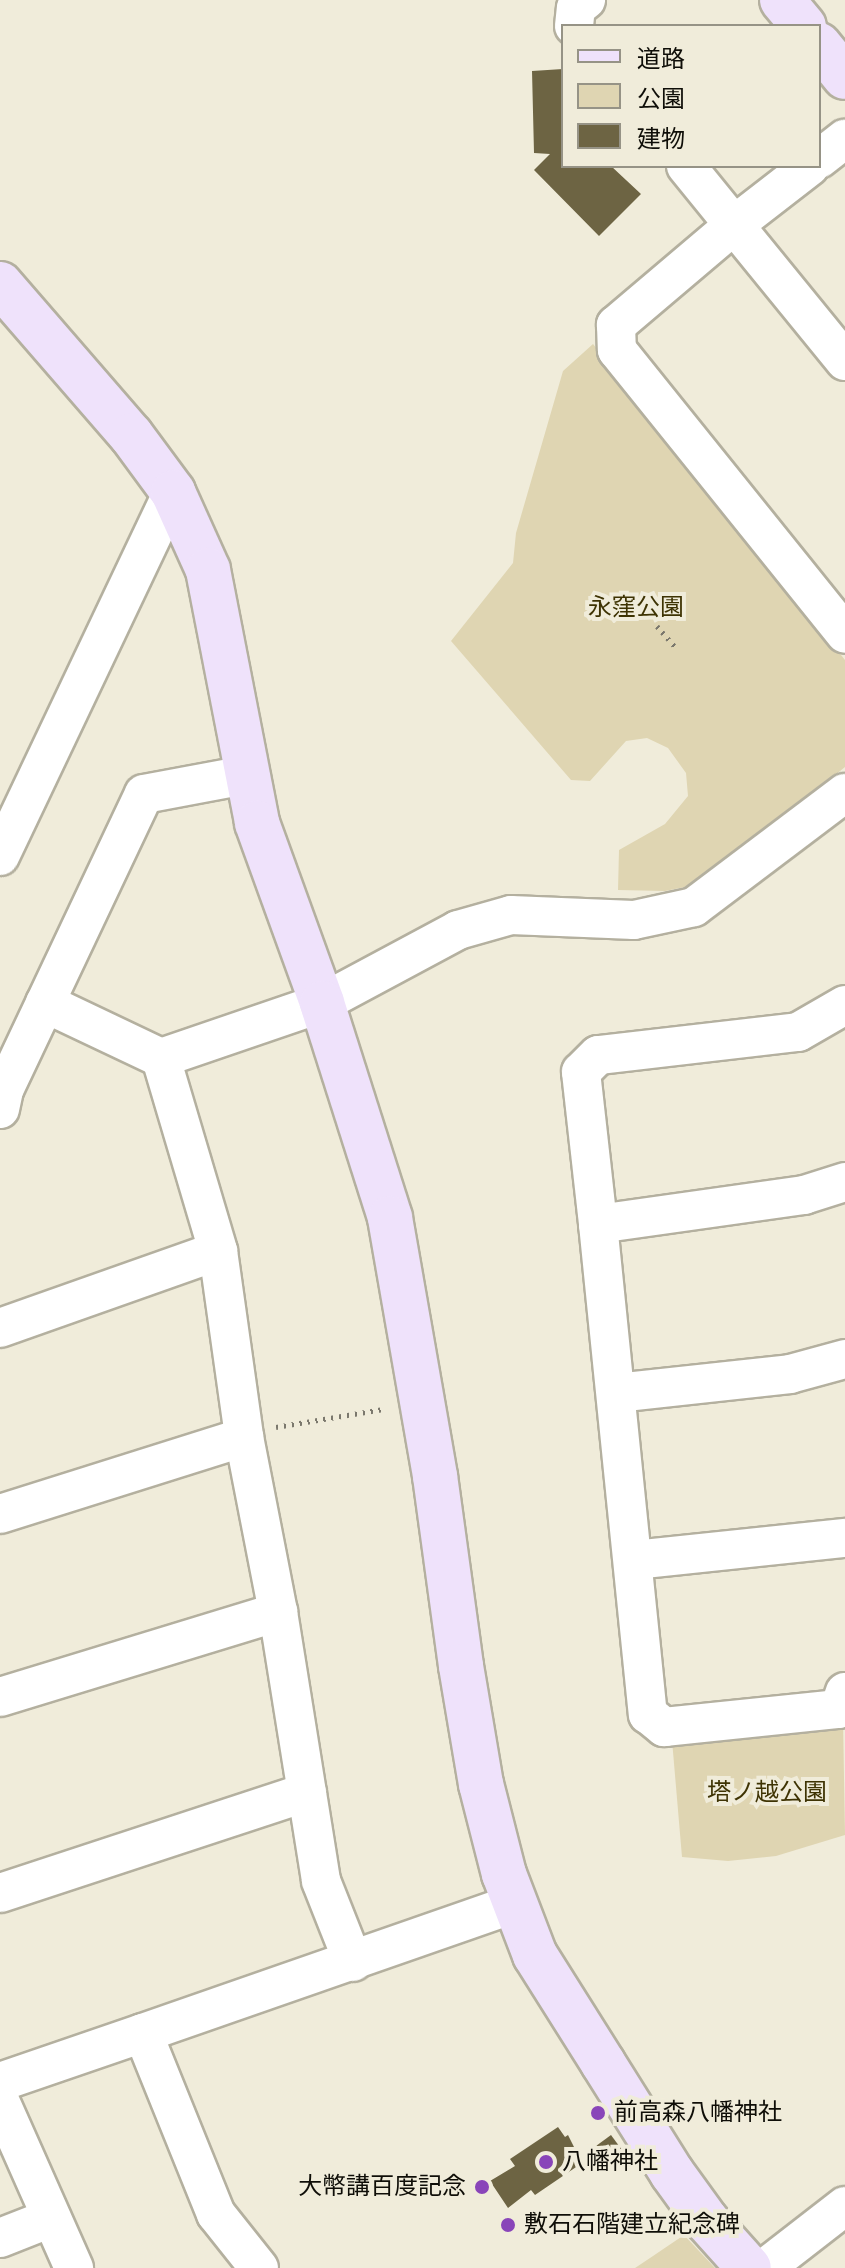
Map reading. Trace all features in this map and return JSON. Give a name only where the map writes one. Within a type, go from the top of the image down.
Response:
[{"type":"street","points":[[574,24],[576,8],[586,0]]},
{"type":"street","points":[[782,0],[802,24]]},
{"type":"street","points":[[821,47],[845,77]]},
{"type":"street","points":[[821,157],[845,139]]},
{"type":"street","points":[[688,168],[845,361]]},
{"type":"street","points":[[807,168],[734,225],[616,325],[617,350],[845,634]]},
{"type":"street","points":[[0,284],[131,435],[173,492],[208,570],[257,823],[322,1003],[390,1218],[435,1476],[481,1784],[514,1904],[535,1955],[672,2173],[706,2220],[749,2268]]},
{"type":"street","points":[[0,856],[173,492]]},
{"type":"street","points":[[0,1109],[4,1090],[144,794],[246,775]]},
{"type":"street","points":[[45,1003],[161,1058],[322,1003],[458,930],[511,915],[634,920],[694,907],[845,793]]},
{"type":"street","points":[[845,1005],[798,1032],[598,1055],[581,1072],[648,1714],[664,1727],[839,1709],[845,1692]]},
{"type":"street","points":[[161,1058],[218,1251],[244,1437],[278,1612],[321,1881],[353,1962]]},
{"type":"street","points":[[598,1224],[804,1195],[845,1182]]},
{"type":"street","points":[[0,1328],[218,1251]]},
{"type":"street","points":[[616,1393],[790,1374],[845,1359]]},
{"type":"street","points":[[0,1514],[244,1437]]},
{"type":"street","points":[[634,1560],[845,1538]]},
{"type":"street","points":[[0,1697],[278,1612]]},
{"type":"street","points":[[0,1893],[307,1792]]},
{"type":"street","points":[[0,2082],[514,1904]]},
{"type":"street","points":[[143,2033],[216,2214],[259,2268]]},
{"type":"street","points":[[0,2101],[74,2268]]},
{"type":"street","points":[[765,2268],[845,2206]]},
{"type":"street","points":[[0,2238],[51,2218]]},
{"type":"path","points":[[657,626],[675,647]]},
{"type":"path","points":[[292,1424],[371,1411]]},
{"type":"green space","name":"永窪公園","points":[[593,344],[845,660],[845,767],[700,884],[665,891],[618,890],[619,850],[665,824],[688,796],[686,773],[668,748],[647,738],[626,741],[590,781],[571,780],[451,641],[513,563],[516,533],[563,371]]},
{"type":"green space","name":"塔ノ越公園","points":[[843,1719],[845,1835],[776,1856],[728,1861],[682,1857],[672,1740]]},
{"type":"green space","points":[[684,2235],[715,2268],[635,2268],[653,2256]]},
{"type":"building","points":[[561,69],[561,168],[613,168],[641,194],[599,236],[534,170],[550,154],[534,153],[532,71]]},
{"type":"building","points":[[558,2127],[565,2137],[568,2135],[582,2163],[535,2195],[531,2190],[508,2208],[490,2181],[515,2166],[510,2159]]},
{"type":"building","points":[[611,2135],[622,2150],[607,2161],[596,2146]]},
{"type":"place","name":"前高森八幡神社","points":[[598,2113]]},
{"type":"place","name":"八幡神社","points":[[546,2162]]},
{"type":"place","name":"大幣講百度記念","points":[[482,2187]]},
{"type":"place","name":"敷石石階建立紀念碑","points":[[508,2225]]}]
